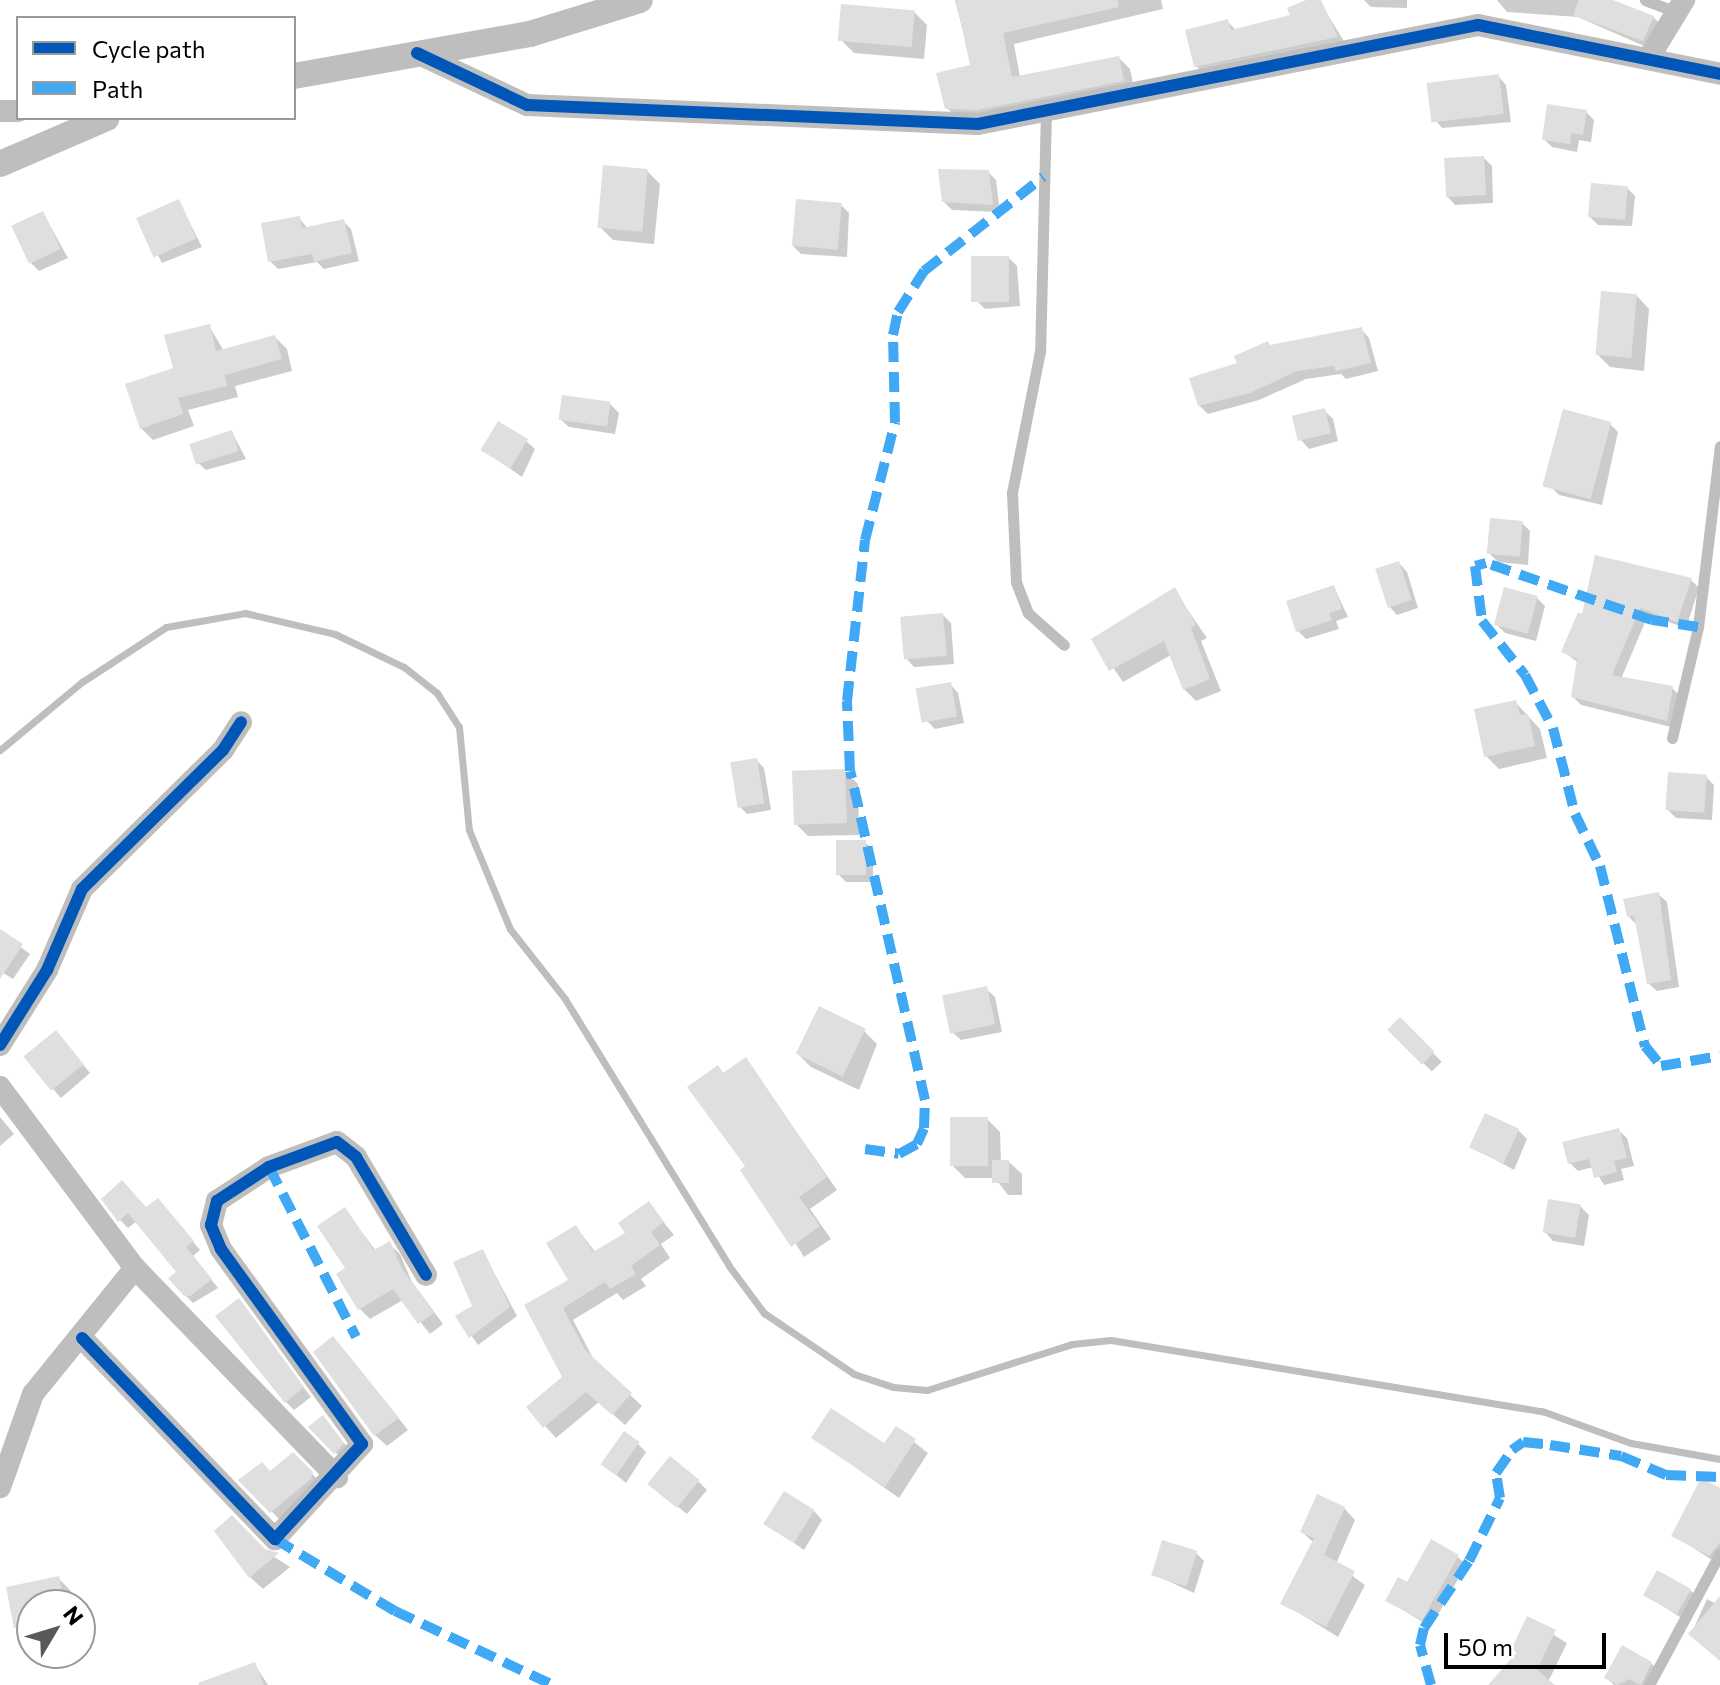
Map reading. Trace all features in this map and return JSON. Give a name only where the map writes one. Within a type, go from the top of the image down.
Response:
[{"type":"street","points":[[296,76],[530,34],[640,0]]},
{"type":"street","points":[[1650,56],[1680,6]]},
{"type":"street","points":[[417,53],[527,105],[978,124],[1478,25],[1650,56],[1720,74]]},
{"type":"street","points":[[0,164],[102,120]]},
{"type":"street","points":[[0,1045],[47,970],[82,889],[214,760],[241,722]]},
{"type":"street","points":[[0,1087],[135,1268],[337,1477]]},
{"type":"street","points":[[82,1338],[275,1539],[360,1450],[361,1438],[221,1249],[211,1225],[217,1201],[269,1167],[337,1142],[356,1157],[426,1275]]},
{"type":"street","points":[[0,1487],[23,1413],[135,1268]]},
{"type":"lane","points":[[1645,0],[1680,6]]},
{"type":"lane","points":[[1046,111],[1040,351],[1012,493],[1016,582],[1028,613],[1064,645]]},
{"type":"lane","points":[[1672,738],[1698,627],[1720,446]]},
{"type":"lane","points":[[1649,1685],[1720,1553]]},
{"type":"building","points":[[956,0],[1118,0],[1119,7],[1003,33],[1012,77],[1119,56],[1124,81],[978,110],[945,109],[936,73],[970,65]]},
{"type":"building","points":[[1306,0],[1321,0],[1338,37],[1194,67],[1185,30],[1228,19],[1231,30],[1290,15],[1287,8]]},
{"type":"building","points":[[1579,0],[1613,0],[1654,16],[1643,41],[1573,15]]},
{"type":"building","points":[[841,4],[915,10],[911,47],[838,41]]},
{"type":"building","points":[[1499,74],[1504,114],[1431,123],[1427,83]]},
{"type":"building","points":[[1547,104],[1587,110],[1583,135],[1571,133],[1570,144],[1542,140]]},
{"type":"building","points":[[1484,156],[1486,195],[1446,197],[1444,158]]},
{"type":"building","points":[[603,165],[648,169],[642,232],[598,228]]},
{"type":"building","points":[[938,169],[989,170],[993,205],[942,202]]},
{"type":"building","points":[[1591,183],[1628,186],[1625,220],[1588,217]]},
{"type":"building","points":[[179,199],[196,238],[154,257],[136,218]]},
{"type":"building","points":[[796,199],[842,203],[838,250],[792,246]]},
{"type":"building","points":[[43,211],[61,249],[29,264],[11,226]]},
{"type":"building","points":[[300,216],[302,228],[344,219],[352,253],[314,262],[312,254],[268,262],[261,223]]},
{"type":"building","points":[[971,256],[1009,256],[1009,302],[971,302]]},
{"type":"building","points":[[1601,291],[1637,294],[1631,358],[1595,355]]},
{"type":"building","points":[[210,324],[216,351],[275,335],[282,359],[225,375],[227,386],[178,398],[183,414],[140,429],[125,384],[173,368],[164,335]]},
{"type":"building","points":[[1362,327],[1371,363],[1336,371],[1334,366],[1297,371],[1250,393],[1198,406],[1189,378],[1237,363],[1234,356],[1268,341],[1270,345]]},
{"type":"building","points":[[562,395],[611,402],[607,427],[559,420]]},
{"type":"building","points":[[1325,408],[1331,433],[1298,441],[1292,416]]},
{"type":"building","points":[[1563,409],[1611,422],[1591,499],[1542,486]]},
{"type":"building","points":[[498,421],[528,439],[510,468],[480,450]]},
{"type":"building","points":[[232,430],[239,451],[196,465],[189,444]]},
{"type":"building","points":[[1490,518],[1523,521],[1520,557],[1487,554]]},
{"type":"building","points":[[1595,555],[1692,578],[1677,622],[1640,608],[1612,675],[1673,686],[1667,721],[1571,697],[1577,659],[1561,652],[1578,612],[1582,614]]},
{"type":"building","points":[[1399,561],[1412,600],[1388,608],[1375,569]]},
{"type":"building","points":[[1334,585],[1342,609],[1329,613],[1332,620],[1296,632],[1286,601]]},
{"type":"building","points":[[1175,587],[1196,625],[1191,628],[1210,679],[1183,690],[1164,641],[1109,671],[1091,639]]},
{"type":"building","points":[[1504,587],[1538,596],[1528,634],[1494,625]]},
{"type":"building","points":[[943,613],[947,656],[904,660],[900,617]]},
{"type":"building","points":[[951,682],[957,716],[922,723],[916,688]]},
{"type":"building","points":[[1516,700],[1520,715],[1528,714],[1535,746],[1484,757],[1474,709]]},
{"type":"building","points":[[757,758],[764,803],[738,808],[730,762]]},
{"type":"building","points":[[845,769],[847,823],[794,825],[792,771]]},
{"type":"building","points":[[1668,772],[1707,775],[1704,813],[1665,810]]},
{"type":"building","points":[[836,840],[866,840],[866,875],[836,875]]},
{"type":"building","points":[[1659,892],[1671,980],[1647,984],[1634,916],[1627,917],[1623,899]]},
{"type":"building","points":[[0,929],[23,944],[0,979]]},
{"type":"building","points":[[987,986],[995,1024],[950,1034],[942,996]]},
{"type":"building","points":[[819,1006],[866,1029],[843,1076],[796,1054]]},
{"type":"building","points":[[1400,1017],[1435,1052],[1422,1064],[1387,1030]]},
{"type":"building","points":[[56,1030],[84,1064],[51,1091],[23,1056]]},
{"type":"building","points":[[746,1057],[827,1177],[799,1197],[820,1226],[791,1247],[740,1170],[745,1166],[687,1087],[718,1065],[723,1073]]},
{"type":"building","points":[[1485,1113],[1519,1129],[1503,1163],[1469,1147]]},
{"type":"building","points":[[950,1117],[988,1117],[988,1166],[950,1166]]},
{"type":"building","points":[[1619,1128],[1627,1158],[1614,1161],[1617,1172],[1594,1178],[1589,1159],[1568,1164],[1562,1142]]},
{"type":"building","points":[[992,1160],[1009,1160],[1009,1183],[992,1183]]},
{"type":"building","points":[[122,1180],[146,1207],[158,1198],[194,1241],[186,1247],[212,1279],[190,1296],[184,1296],[168,1278],[176,1272],[128,1213],[118,1222],[101,1199]]},
{"type":"building","points":[[1548,1199],[1581,1204],[1575,1238],[1543,1233]]},
{"type":"building","points":[[649,1201],[664,1222],[651,1232],[660,1245],[631,1266],[636,1274],[610,1289],[605,1282],[563,1308],[585,1350],[632,1393],[612,1415],[586,1392],[543,1428],[526,1407],[562,1377],[524,1305],[568,1280],[546,1243],[576,1225],[593,1252],[625,1233],[618,1223]]},
{"type":"building","points":[[345,1207],[374,1250],[390,1241],[402,1269],[434,1313],[418,1324],[393,1289],[358,1310],[336,1274],[345,1268],[317,1226]]},
{"type":"building","points":[[483,1249],[510,1307],[469,1338],[455,1316],[472,1306],[453,1262]]},
{"type":"building","points":[[239,1298],[304,1387],[285,1403],[215,1316]]},
{"type":"building","points":[[333,1336],[399,1418],[374,1436],[313,1352]]},
{"type":"building","points":[[831,1408],[884,1443],[896,1426],[916,1439],[885,1487],[811,1438]]},
{"type":"building","points":[[323,1415],[344,1443],[334,1454],[308,1427]]},
{"type":"building","points":[[624,1431],[640,1442],[616,1475],[600,1465]]},
{"type":"building","points":[[293,1452],[313,1472],[311,1479],[270,1513],[238,1480],[262,1462],[270,1471]]},
{"type":"building","points":[[670,1456],[700,1480],[677,1508],[647,1484]]},
{"type":"building","points":[[1701,1478],[1720,1488],[1720,1543],[1709,1556],[1671,1536]]},
{"type":"building","points":[[784,1491],[815,1510],[794,1543],[763,1524]]},
{"type":"building","points":[[1317,1494],[1345,1507],[1324,1555],[1355,1571],[1326,1627],[1280,1604],[1314,1538],[1300,1532]]},
{"type":"building","points":[[232,1515],[265,1549],[279,1553],[249,1578],[214,1531]]},
{"type":"building","points":[[1431,1539],[1459,1555],[1422,1620],[1385,1601],[1398,1577],[1407,1582]]},
{"type":"building","points":[[1162,1540],[1197,1551],[1187,1586],[1151,1575]]},
{"type":"building","points":[[1657,1570],[1691,1589],[1677,1614],[1643,1595]]},
{"type":"building","points":[[59,1576],[62,1589],[16,1589],[14,1628],[6,1587]]},
{"type":"building","points":[[1720,1596],[1720,1661],[1688,1634]]},
{"type":"building","points":[[1527,1616],[1556,1630],[1537,1670],[1555,1685],[1488,1685],[1517,1652],[1511,1650]]},
{"type":"building","points":[[1622,1645],[1652,1662],[1641,1685],[1629,1679],[1617,1685],[1604,1678]]},
{"type":"building","points":[[255,1662],[264,1685],[198,1683]]},
{"type":"waterway","points":[[0,750],[82,682],[166,627],[245,613],[335,634],[404,667],[437,693],[459,727],[469,830],[510,929],[565,999],[729,1266],[764,1313],[854,1374],[893,1387],[927,1390],[1072,1344],[1111,1340],[1542,1411],[1631,1443],[1720,1459]]},
{"type":"marked path","points":[[865,1149],[899,1154],[917,1144],[924,1128],[925,1100],[850,771],[847,701],[865,540],[895,422],[893,335],[898,312],[924,271],[1043,177]]},
{"type":"marked path","points":[[1698,627],[1652,620],[1486,563],[1475,566],[1482,621],[1525,675],[1553,728],[1575,814],[1600,866],[1645,1046],[1661,1066],[1720,1056]]},
{"type":"marked path","points":[[269,1167],[356,1337]]},
{"type":"marked path","points":[[1431,1685],[1420,1645],[1424,1628],[1469,1561],[1500,1498],[1496,1473],[1512,1450],[1523,1442],[1621,1456],[1666,1475],[1720,1477]]},
{"type":"marked path","points":[[275,1539],[395,1611],[553,1685]]},
{"type":"cycle path","points":[[417,53],[527,105],[978,124],[1478,25],[1720,74]]},
{"type":"cycle path","points":[[0,1045],[47,970],[82,889],[223,750],[241,722]]},
{"type":"cycle path","points":[[82,1338],[275,1539],[362,1444],[221,1249],[211,1225],[217,1201],[269,1167],[337,1142],[356,1157],[426,1275]]}]
